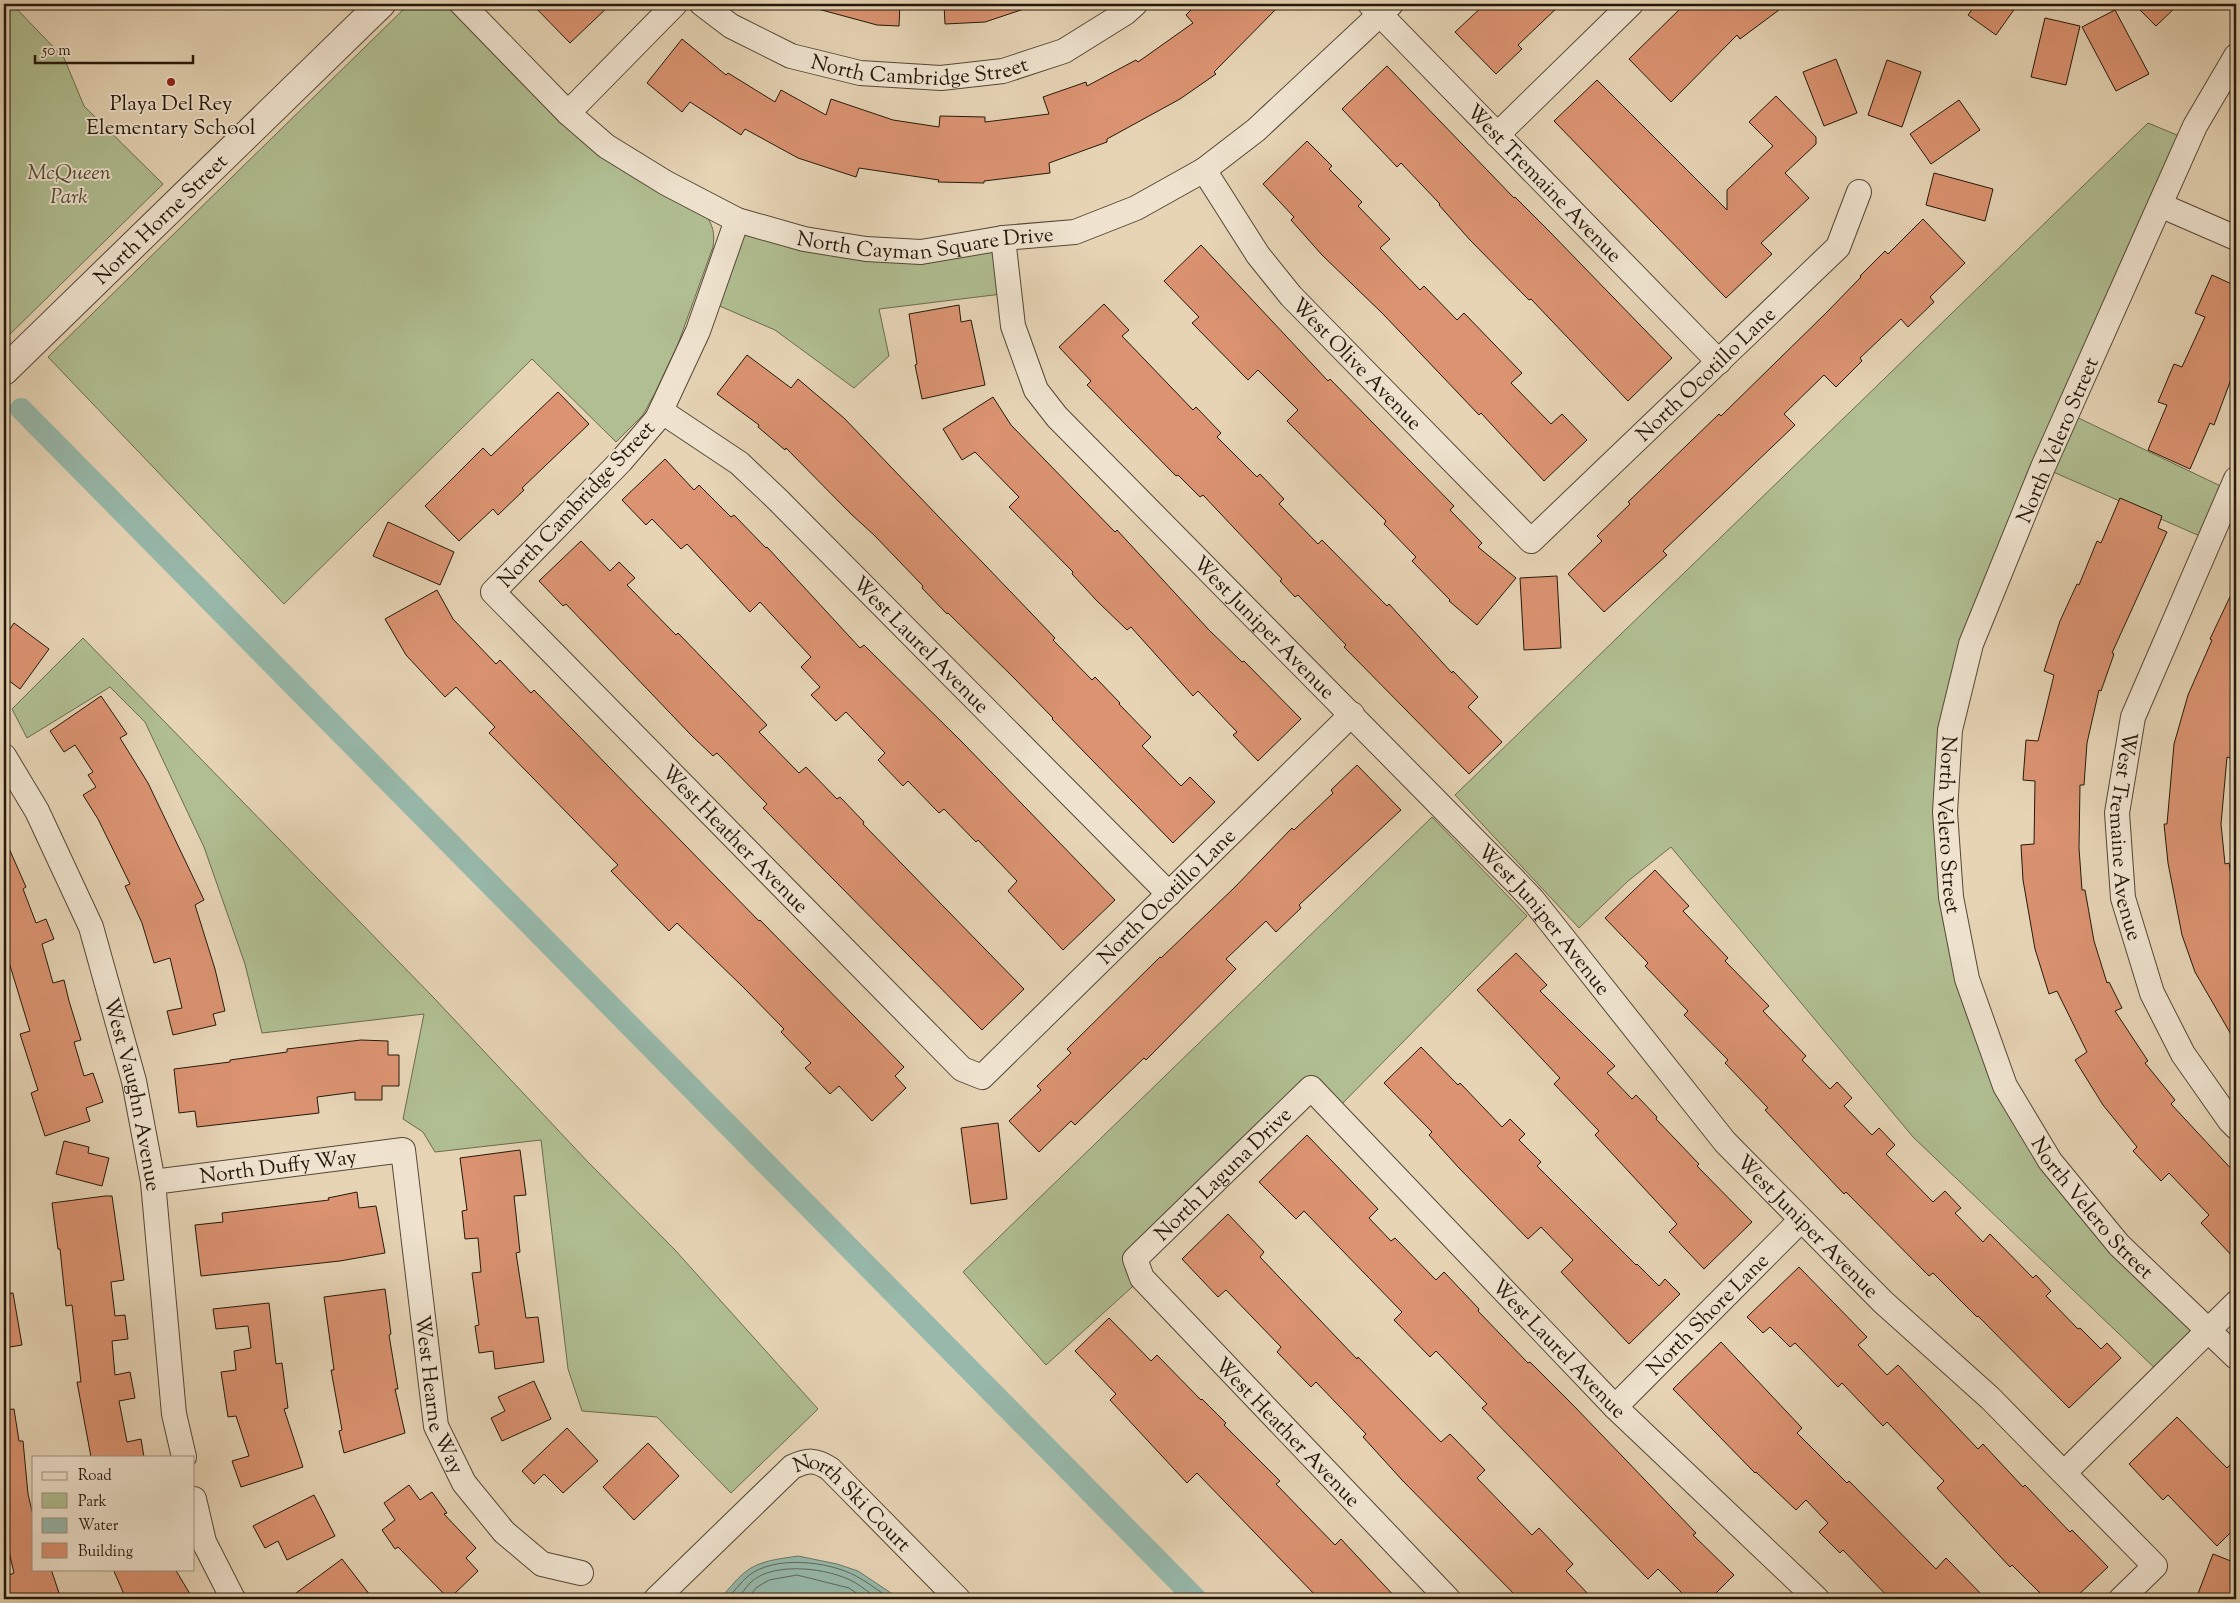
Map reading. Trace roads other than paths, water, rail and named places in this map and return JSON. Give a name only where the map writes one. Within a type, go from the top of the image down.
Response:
[{"type":"street","name":"North Horne Street","points":[[4,371],[381,4]]},
{"type":"street","name":"North Cayman Square Drive","points":[[462,4],[568,113],[606,146],[666,183],[737,220],[804,239],[866,249],[921,252],[1003,238],[1076,232],[1136,208],[1204,170],[1256,130],[1381,7]]},
{"type":"street","points":[[568,113],[675,4]]},
{"type":"street","name":"North Cambridge Street","points":[[702,4],[731,26],[791,56],[860,73],[941,78],[1003,71],[1064,50],[1125,12],[1134,4]]},
{"type":"street","points":[[1498,136],[1631,4]]},
{"type":"street","name":"West Tremaine Avenue","points":[[1381,7],[1498,136],[1719,362]]},
{"type":"street","name":"North Velero Street","points":[[2236,56],[2195,126],[2047,459],[1971,644],[1950,730],[1945,812],[1951,897],[1967,979],[2005,1086],[2050,1161],[2113,1237],[2236,1357]]},
{"type":"street","name":"West Olive Avenue","points":[[1204,170],[1258,255],[1291,296],[1530,541]]},
{"type":"street","name":"North Ocotillo Lane","points":[[1530,541],[1838,247],[1859,192]]},
{"type":"street","points":[[2160,205],[2236,238]]},
{"type":"street","name":"North Cambridge Street","points":[[493,592],[621,461],[658,419],[698,331],[737,220]]},
{"type":"street","name":"West Juniper Avenue","points":[[1003,238],[1013,326],[1036,390],[1057,417],[1352,714],[1533,900],[1725,1142],[1882,1302],[1990,1398],[2065,1472],[2155,1566],[2121,1599]]},
{"type":"street","name":"West Laurel Avenue","points":[[661,411],[739,463],[771,493],[1169,894]]},
{"type":"street","name":"West Tremaine Avenue","points":[[2236,478],[2227,525],[2133,718],[2117,813],[2123,898],[2152,993],[2183,1054],[2236,1127]]},
{"type":"street","name":"West Heather Avenue","points":[[493,592],[962,1069],[982,1077]]},
{"type":"street","name":"North Ocotillo Lane","points":[[982,1077],[1352,714]]},
{"type":"street","name":"West Vaughn Avenue","points":[[4,756],[37,811],[91,927],[134,1081],[153,1182],[174,1414],[184,1456]]},
{"type":"street","name":"West Laurel Avenue","points":[[1311,1088],[1615,1407],[1817,1599]]},
{"type":"street","name":"North Laguna Drive","points":[[1135,1259],[1311,1088]]},
{"type":"street","name":"North Duffy Way","points":[[153,1182],[403,1150]]},
{"type":"street","name":"West Hearne Way","points":[[403,1150],[436,1426],[464,1483],[504,1532],[542,1564],[581,1572]]},
{"type":"street","name":"North Shore Lane","points":[[1615,1407],[1801,1220]]},
{"type":"street","name":"West Heather Avenue","points":[[1135,1259],[1142,1278],[1448,1599]]},
{"type":"street","points":[[2065,1472],[2236,1303]]},
{"type":"street","name":"North Ski Court","points":[[656,1599],[792,1467],[805,1462],[819,1462],[830,1469],[958,1599]]},
{"type":"street","points":[[195,1503],[204,1542],[233,1599]]},
{"type":"water","points":[[798,1556],[837,1564],[858,1571],[900,1599],[719,1599],[744,1573],[756,1565]]},
{"type":"waterway","points":[[21,409],[1196,1599]]},
{"type":"place","name":"Playa Del Rey Elementary School","points":[[171,82]]},
{"type":"park label","name":"McQueen Park","points":[[69,184]]}]
